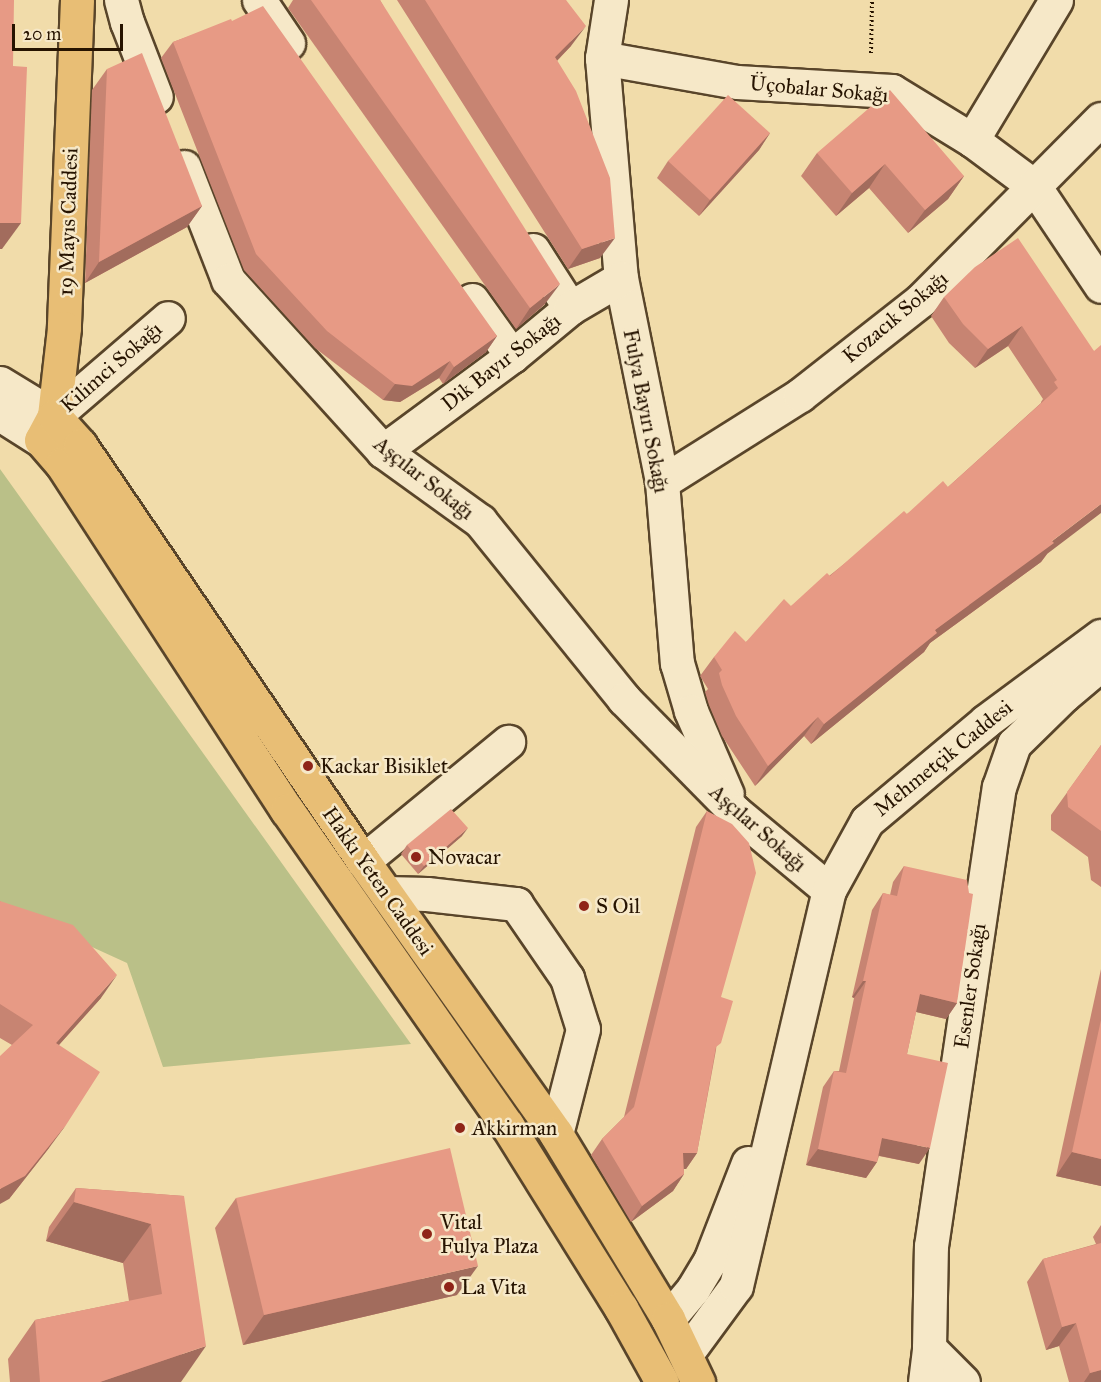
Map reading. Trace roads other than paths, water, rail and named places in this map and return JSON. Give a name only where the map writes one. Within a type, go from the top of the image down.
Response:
[{"type":"main road","name":"19 Mayıs Caddesi","points":[[48,428],[64,328],[77,0]]},
{"type":"main road","name":"Hakkı Yeten Caddesi","points":[[48,428],[80,446],[363,861],[556,1134],[668,1319],[692,1368]]},
{"type":"main road","name":"Hakkı Yeten Caddesi","points":[[48,428],[62,464],[287,810],[507,1125],[615,1298],[658,1381]]},
{"type":"main road","points":[[658,1381],[668,1319]]},
{"type":"main road","points":[[658,1381],[692,1368]]},
{"type":"street","name":"Aşçılar Sokağı","points":[[121,0],[127,22],[228,280],[383,451],[480,521],[624,699],[735,812],[830,890]]},
{"type":"street","points":[[259,0],[303,65]]},
{"type":"street","name":"Fulya Bayırı Sokağı","points":[[611,0],[602,58],[621,278],[662,482],[677,663],[691,711],[735,812]]},
{"type":"street","points":[[972,140],[1056,0]]},
{"type":"street","points":[[579,24],[602,58]]},
{"type":"street","name":"Üçobalar Sokağı","points":[[602,58],[737,82],[871,92],[892,91],[972,140],[1034,186],[1101,286]]},
{"type":"street","name":"Kozacık Sokağı","points":[[662,482],[800,395],[921,300],[1101,118]]},
{"type":"street","points":[[519,229],[570,308]]},
{"type":"street","points":[[456,278],[512,356]]},
{"type":"street","name":"Dik Bayır Sokağı","points":[[383,451],[512,356],[570,308],[621,278]]},
{"type":"street","name":"Kilimci Sokağı","points":[[48,428],[168,318]]},
{"type":"street","name":"Hakkı Yeten Caddesi","points":[[0,383],[48,428]]},
{"type":"street","name":"Hakkı Yeten Caddesi","points":[[0,414],[48,428]]},
{"type":"street","name":"Mehmetçik Caddesi","points":[[692,1368],[736,1286],[830,890],[867,821],[986,721],[1101,636]]},
{"type":"street","name":"Esenler Sokağı","points":[[925,1382],[929,1348],[931,1246],[999,787],[1014,744],[1064,695],[1101,664]]},
{"type":"street","points":[[986,721],[1014,744]]},
{"type":"street","points":[[363,861],[508,742]]},
{"type":"street","points":[[386,893],[427,894],[516,904],[567,978],[583,1029],[556,1134]]},
{"type":"street","name":"Mehmetçik Caddesi","points":[[668,1319],[693,1289],[710,1261],[791,1052]]},
{"type":"street","points":[[929,1348],[963,1382]]},
{"type":"place","name":"Kackar Bisiklet","points":[[308,766]]},
{"type":"place","name":"Novacar","points":[[416,857]]},
{"type":"place","name":"S Oil","points":[[584,906]]},
{"type":"place","name":"Akkirman","points":[[460,1128]]},
{"type":"place","name":"Vital Fulya Plaza","points":[[427,1234]]},
{"type":"place","name":"La Vita","points":[[449,1287]]}]
